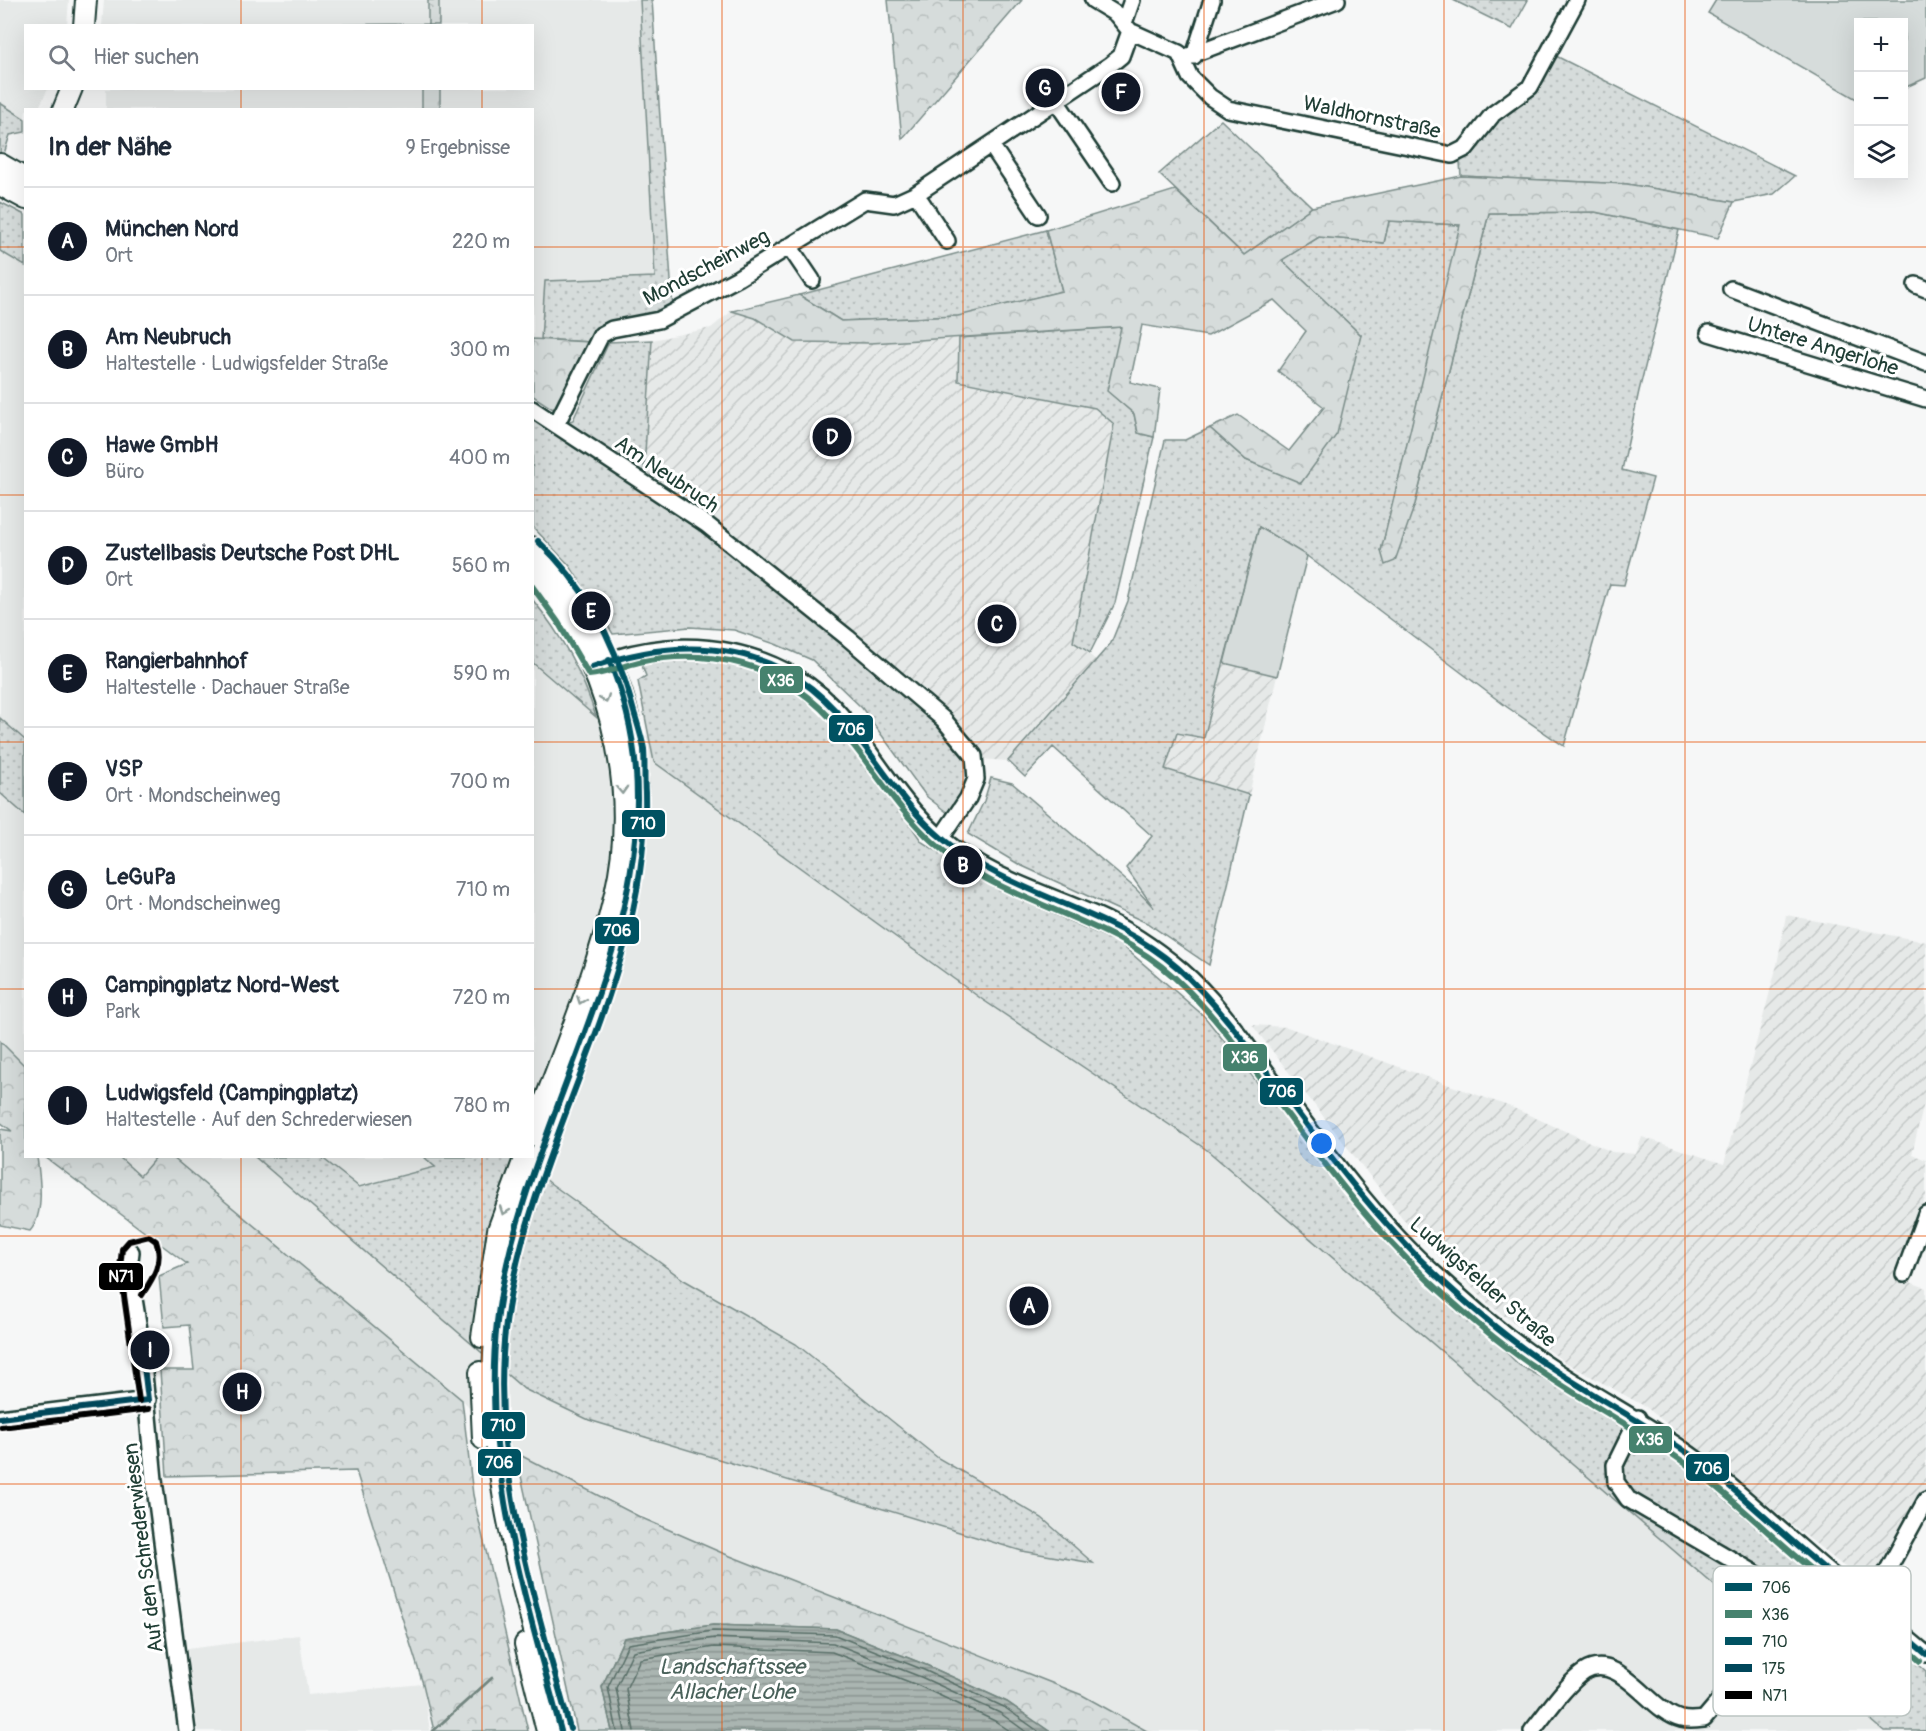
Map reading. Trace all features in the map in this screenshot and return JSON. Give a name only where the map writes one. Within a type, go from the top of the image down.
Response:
[{"type":"main road","points":[[84,24],[86,0]]},
{"type":"main road","points":[[64,108],[71,90]]},
{"type":"main road","points":[[0,164],[24,189]]},
{"type":"main road","points":[[0,185],[24,189]]},
{"type":"main road","points":[[487,1415],[497,1320],[513,1237],[532,1175],[588,1027],[624,920],[639,834],[639,786],[630,716],[601,664],[580,606],[534,549]]},
{"type":"main road","points":[[534,574],[558,604],[579,639],[601,664],[622,776],[624,832],[615,894],[598,952],[534,1129]]},
{"type":"main road","points":[[524,1158],[498,1230],[484,1317],[489,1493],[561,1731]]},
{"type":"main road","points":[[524,1611],[547,1731]]},
{"type":"street","points":[[1093,0],[1116,14],[1127,27],[1185,56],[1327,1]]},
{"type":"street","name":"Mondscheinweg","points":[[556,425],[601,334],[612,328],[659,320],[738,278],[865,200],[894,204],[916,194],[1121,56],[1132,0]]},
{"type":"street","points":[[1185,56],[1212,0]]},
{"type":"street","name":"Waldhornstraße","points":[[1185,56],[1190,77],[1210,97],[1228,109],[1452,155],[1466,148],[1493,114],[1530,87],[1577,0]]},
{"type":"street","points":[[1056,101],[1112,183]]},
{"type":"street","points":[[991,145],[1038,215]]},
{"type":"street","points":[[916,194],[947,241]]},
{"type":"street","name":"Mondscheinweg","points":[[789,246],[812,280]]},
{"type":"street","name":"Untere Angerlohe","points":[[1731,289],[1926,363]]},
{"type":"street","name":"Untere Angerlohe","points":[[1709,333],[1926,399]]},
{"type":"street","name":"Am Neubruch","points":[[534,410],[706,524],[864,651],[958,734],[974,756],[976,779],[968,798],[941,838]]},
{"type":"street","name":"Ludwigsfelder Straße","points":[[601,664],[668,648],[708,648],[736,653],[783,670],[827,700],[844,717],[897,792],[941,838],[994,874],[1035,893],[1098,916],[1148,944],[1187,975],[1214,1005],[1371,1207],[1404,1245],[1453,1290],[1540,1361],[1638,1418],[1698,1461],[1822,1566]]},
{"type":"street","points":[[1904,1274],[1926,1214]]},
{"type":"street","name":"Auf den Schrederwiesen","points":[[131,1252],[129,1268],[148,1400],[156,1492],[187,1731]]},
{"type":"street","points":[[0,1418],[148,1400]]},
{"type":"street","points":[[1638,1418],[1616,1465],[1616,1482],[1628,1499],[1743,1566]]},
{"type":"street","points":[[1890,1566],[1926,1500]]},
{"type":"street","name":"Ludwigsfelder Straße","points":[[1911,1641],[1926,1654]]},
{"type":"street","points":[[1532,1731],[1575,1680],[1593,1668],[1608,1668],[1623,1676],[1672,1715],[1689,1721],[1704,1719],[1713,1708]]},
{"type":"shaded area","points":[[0,0],[69,0],[67,24],[24,24],[24,90],[48,90],[38,108],[24,108],[24,118],[0,103]]},
{"type":"shaded area","points":[[104,0],[640,0],[655,277],[546,281],[541,339],[534,339],[534,108],[106,108],[106,90],[534,90],[534,24],[102,24]]},
{"type":"shaded area","points":[[0,250],[24,265],[24,1065],[0,1041]]},
{"type":"shaded area","points":[[732,311],[755,318],[795,342],[872,343],[959,338],[958,381],[1095,408],[1114,424],[1073,641],[1097,661],[1008,761],[967,758],[643,485],[652,340],[711,328]]},
{"type":"shaded area","points":[[534,646],[707,783],[1112,1060],[1713,1570],[1713,1716],[1884,1716],[1902,1731],[1147,1731],[1082,1695],[837,1599],[656,1543],[674,1532],[516,1453],[462,1400],[173,1158],[256,1158],[524,1389],[483,1158],[534,1158]]},
{"type":"shaded area","points":[[1224,663],[1277,676],[1249,795],[1165,769],[1177,733],[1204,738]]},
{"type":"shaded area","points":[[1786,915],[1926,942],[1926,1095],[1912,1154],[1926,1160],[1926,1196],[1894,1276],[1926,1288],[1926,1492],[1885,1566],[1843,1566],[1646,1407],[1563,1361],[1490,1305],[1411,1229],[1252,1025],[1287,1027],[1511,1107],[1612,1152],[1636,1154],[1642,1137],[1724,1164],[1777,965]]},
{"type":"shaded area","points":[[120,1158],[155,1158],[140,1176]]},
{"type":"shaded area","points":[[301,1158],[448,1158],[362,1208]]},
{"type":"shaded area","points":[[299,1635],[308,1695],[423,1684],[430,1731],[198,1731],[187,1649]]},
{"type":"green space","points":[[428,0],[439,0],[439,24],[428,24]]},
{"type":"green space","points":[[640,0],[652,0],[673,310],[596,327],[590,342],[541,339],[545,281],[655,277]]},
{"type":"green space","points":[[888,0],[1022,0],[902,139]]},
{"type":"green space","points":[[1453,0],[1528,0],[1512,29]]},
{"type":"green space","points":[[1716,0],[1926,0],[1926,78],[1908,86],[1908,18],[1854,18],[1854,98],[1708,13]]},
{"type":"green space","points":[[1552,54],[1795,176],[1774,194],[1734,202],[1627,184],[1461,176],[1460,162]]},
{"type":"green space","points":[[422,90],[440,90],[440,108],[422,108]]},
{"type":"green space","points":[[0,103],[24,118],[24,132],[10,135],[3,157],[0,155]]},
{"type":"green space","points":[[1221,120],[1312,207],[1244,255],[1159,174]]},
{"type":"green space","points":[[1461,176],[1627,184],[1734,202],[1718,238],[1595,212],[1489,213],[1415,504],[1395,561],[1385,565],[1381,551],[1460,225],[1389,221],[1384,243],[1319,237],[1282,260],[1361,335],[1337,434],[1301,483],[1246,460],[1210,428],[1238,415],[1289,451],[1324,407],[1278,371],[1306,331],[1274,300],[1208,336],[1142,325],[1130,382],[1160,389],[1154,437],[1138,433],[1134,414],[1107,391],[1121,327],[871,343],[795,342],[755,318],[732,311],[799,295],[841,321],[958,316],[1062,291],[1046,230],[1175,190],[1244,255],[1312,207]]},
{"type":"green space","points":[[0,202],[24,214],[24,265],[0,251]]},
{"type":"green space","points":[[1595,212],[1679,230],[1622,470],[1653,478],[1624,585],[1610,584],[1564,746],[1507,707],[1307,556],[1259,527],[1204,738],[1177,733],[1165,769],[1249,795],[1209,965],[1147,923],[1020,865],[968,834],[984,801],[991,778],[1012,783],[1136,889],[1154,908],[1126,868],[1152,836],[1053,747],[1025,777],[1008,761],[1111,643],[1128,601],[1165,440],[1185,440],[1210,428],[1246,460],[1301,482],[1361,335],[1281,260],[1319,237],[1384,243],[1389,221],[1461,225],[1381,551],[1415,504],[1489,213]]},
{"type":"green space","points":[[1046,230],[1062,291],[962,316],[841,321],[799,295]]},
{"type":"green space","points":[[1122,327],[1108,391],[1134,414],[1138,433],[1154,437],[1115,603],[1090,653],[1073,642],[1114,424],[1095,408],[958,381],[959,338]]},
{"type":"green space","points":[[534,339],[590,342],[559,413],[534,397]]},
{"type":"green space","points":[[652,340],[643,485],[844,643],[940,723],[967,758],[971,777],[949,814],[926,796],[862,708],[812,660],[734,630],[690,627],[613,634],[570,566],[534,528],[534,417],[550,428],[573,420],[609,342]]},
{"type":"green space","points":[[1259,527],[1307,556],[1277,676],[1224,663]]},
{"type":"green space","points":[[534,602],[570,655],[596,717],[534,664]]},
{"type":"green space","points":[[690,658],[736,661],[760,667],[811,695],[836,718],[922,842],[999,890],[1119,943],[1204,1016],[1293,1127],[1399,1247],[1519,1365],[1653,1439],[1802,1566],[1713,1566],[1713,1584],[1207,1150],[983,1000],[654,762],[638,681],[646,676],[641,663]]},
{"type":"green space","points":[[0,718],[24,739],[24,814],[0,793]]},
{"type":"green space","points":[[0,1041],[24,1065],[24,1158],[37,1158],[40,1185],[40,1206],[35,1224],[30,1231],[0,1225],[0,1129],[12,1131],[0,1122]]},
{"type":"green space","points":[[46,1158],[120,1158],[140,1176],[155,1158],[173,1158],[462,1400],[473,1495],[528,1731],[434,1731],[423,1684],[356,1471],[167,1476],[160,1370],[194,1370],[189,1325],[164,1327],[159,1276],[187,1264]]},
{"type":"green space","points":[[256,1158],[322,1158],[359,1187],[435,1167],[425,1158],[520,1158],[550,1183],[684,1280],[796,1344],[938,1458],[1042,1518],[1093,1563],[1022,1551],[589,1420],[524,1389]]},
{"type":"green space","points":[[516,1453],[642,1518],[720,1552],[1082,1695],[1147,1731],[1049,1731],[1007,1702],[926,1665],[836,1629],[713,1625],[624,1638],[602,1687],[612,1731],[577,1731]]},
{"type":"green space","points":[[1911,1658],[1926,1671],[1926,1731],[1884,1731],[1867,1716],[1911,1716]]},
{"type":"water","name":"Landschaftssee Allacher Lohe","points":[[713,1625],[836,1629],[926,1665],[1007,1702],[1049,1731],[612,1731],[602,1687],[624,1638]]},
{"type":"waterway","points":[[433,1731],[492,1678]]},
{"type":"transit line","name":"710","points":[[538,541],[570,576],[596,614],[624,678],[644,749],[645,793],[641,862],[629,929],[609,995],[538,1190],[519,1256],[506,1323],[502,1374],[503,1426],[518,1528],[570,1729]]},
{"type":"transit line","name":"X36","points":[[534,589],[558,622],[589,675],[639,662],[694,657],[730,661],[782,680],[805,695],[826,714],[845,734],[914,823],[934,843],[961,864],[1022,896],[1117,938],[1147,956],[1174,977],[1218,1024],[1353,1198],[1389,1241],[1429,1281],[1481,1327],[1522,1358],[1703,1476],[1807,1566]]},
{"type":"transit line","name":"706","points":[[592,667],[665,650],[714,650],[762,661],[785,671],[810,687],[851,728],[904,798],[944,840],[1001,876],[1123,931],[1178,968],[1237,1032],[1376,1212],[1434,1273],[1473,1308],[1541,1361],[1695,1458],[1821,1566]]},
{"type":"transit line","name":"706","points":[[561,1731],[521,1580],[510,1529],[495,1426],[494,1374],[497,1322],[513,1239],[539,1157],[599,993],[623,911],[636,828],[633,745],[609,660]]},
{"type":"transit line","name":"N71","points":[[139,1401],[120,1268],[122,1249],[129,1241],[149,1236],[156,1241],[159,1256],[156,1270],[142,1295]]},
{"type":"transit line","name":"175","points":[[141,1342],[148,1400]]},
{"type":"transit line","name":"175","points":[[0,1418],[148,1400]]},
{"type":"transit line","name":"N71","points":[[1,1427],[149,1409]]},
{"type":"transit line","name":"706","points":[[1911,1641],[1926,1654]]},
{"type":"transit line","name":"X36","points":[[1911,1653],[1920,1661]]},
{"type":"place","name":"LeGuPa","points":[[1045,88]]},
{"type":"place","name":"VSP","points":[[1121,92]]},
{"type":"place","name":"Zustellbasis Deutsche Post DHL","points":[[832,437]]},
{"type":"place","name":"Rangierbahnhof","points":[[591,611]]},
{"type":"place","name":"Hawe GmbH","points":[[997,624]]},
{"type":"place","name":"Am Neubruch","points":[[963,865]]},
{"type":"place","name":"München Nord","points":[[1029,1306]]},
{"type":"place","name":"Ludwigsfeld (Campingplatz)","points":[[150,1350]]},
{"type":"place","name":"Campingplatz Nord-West","points":[[242,1392]]}]
